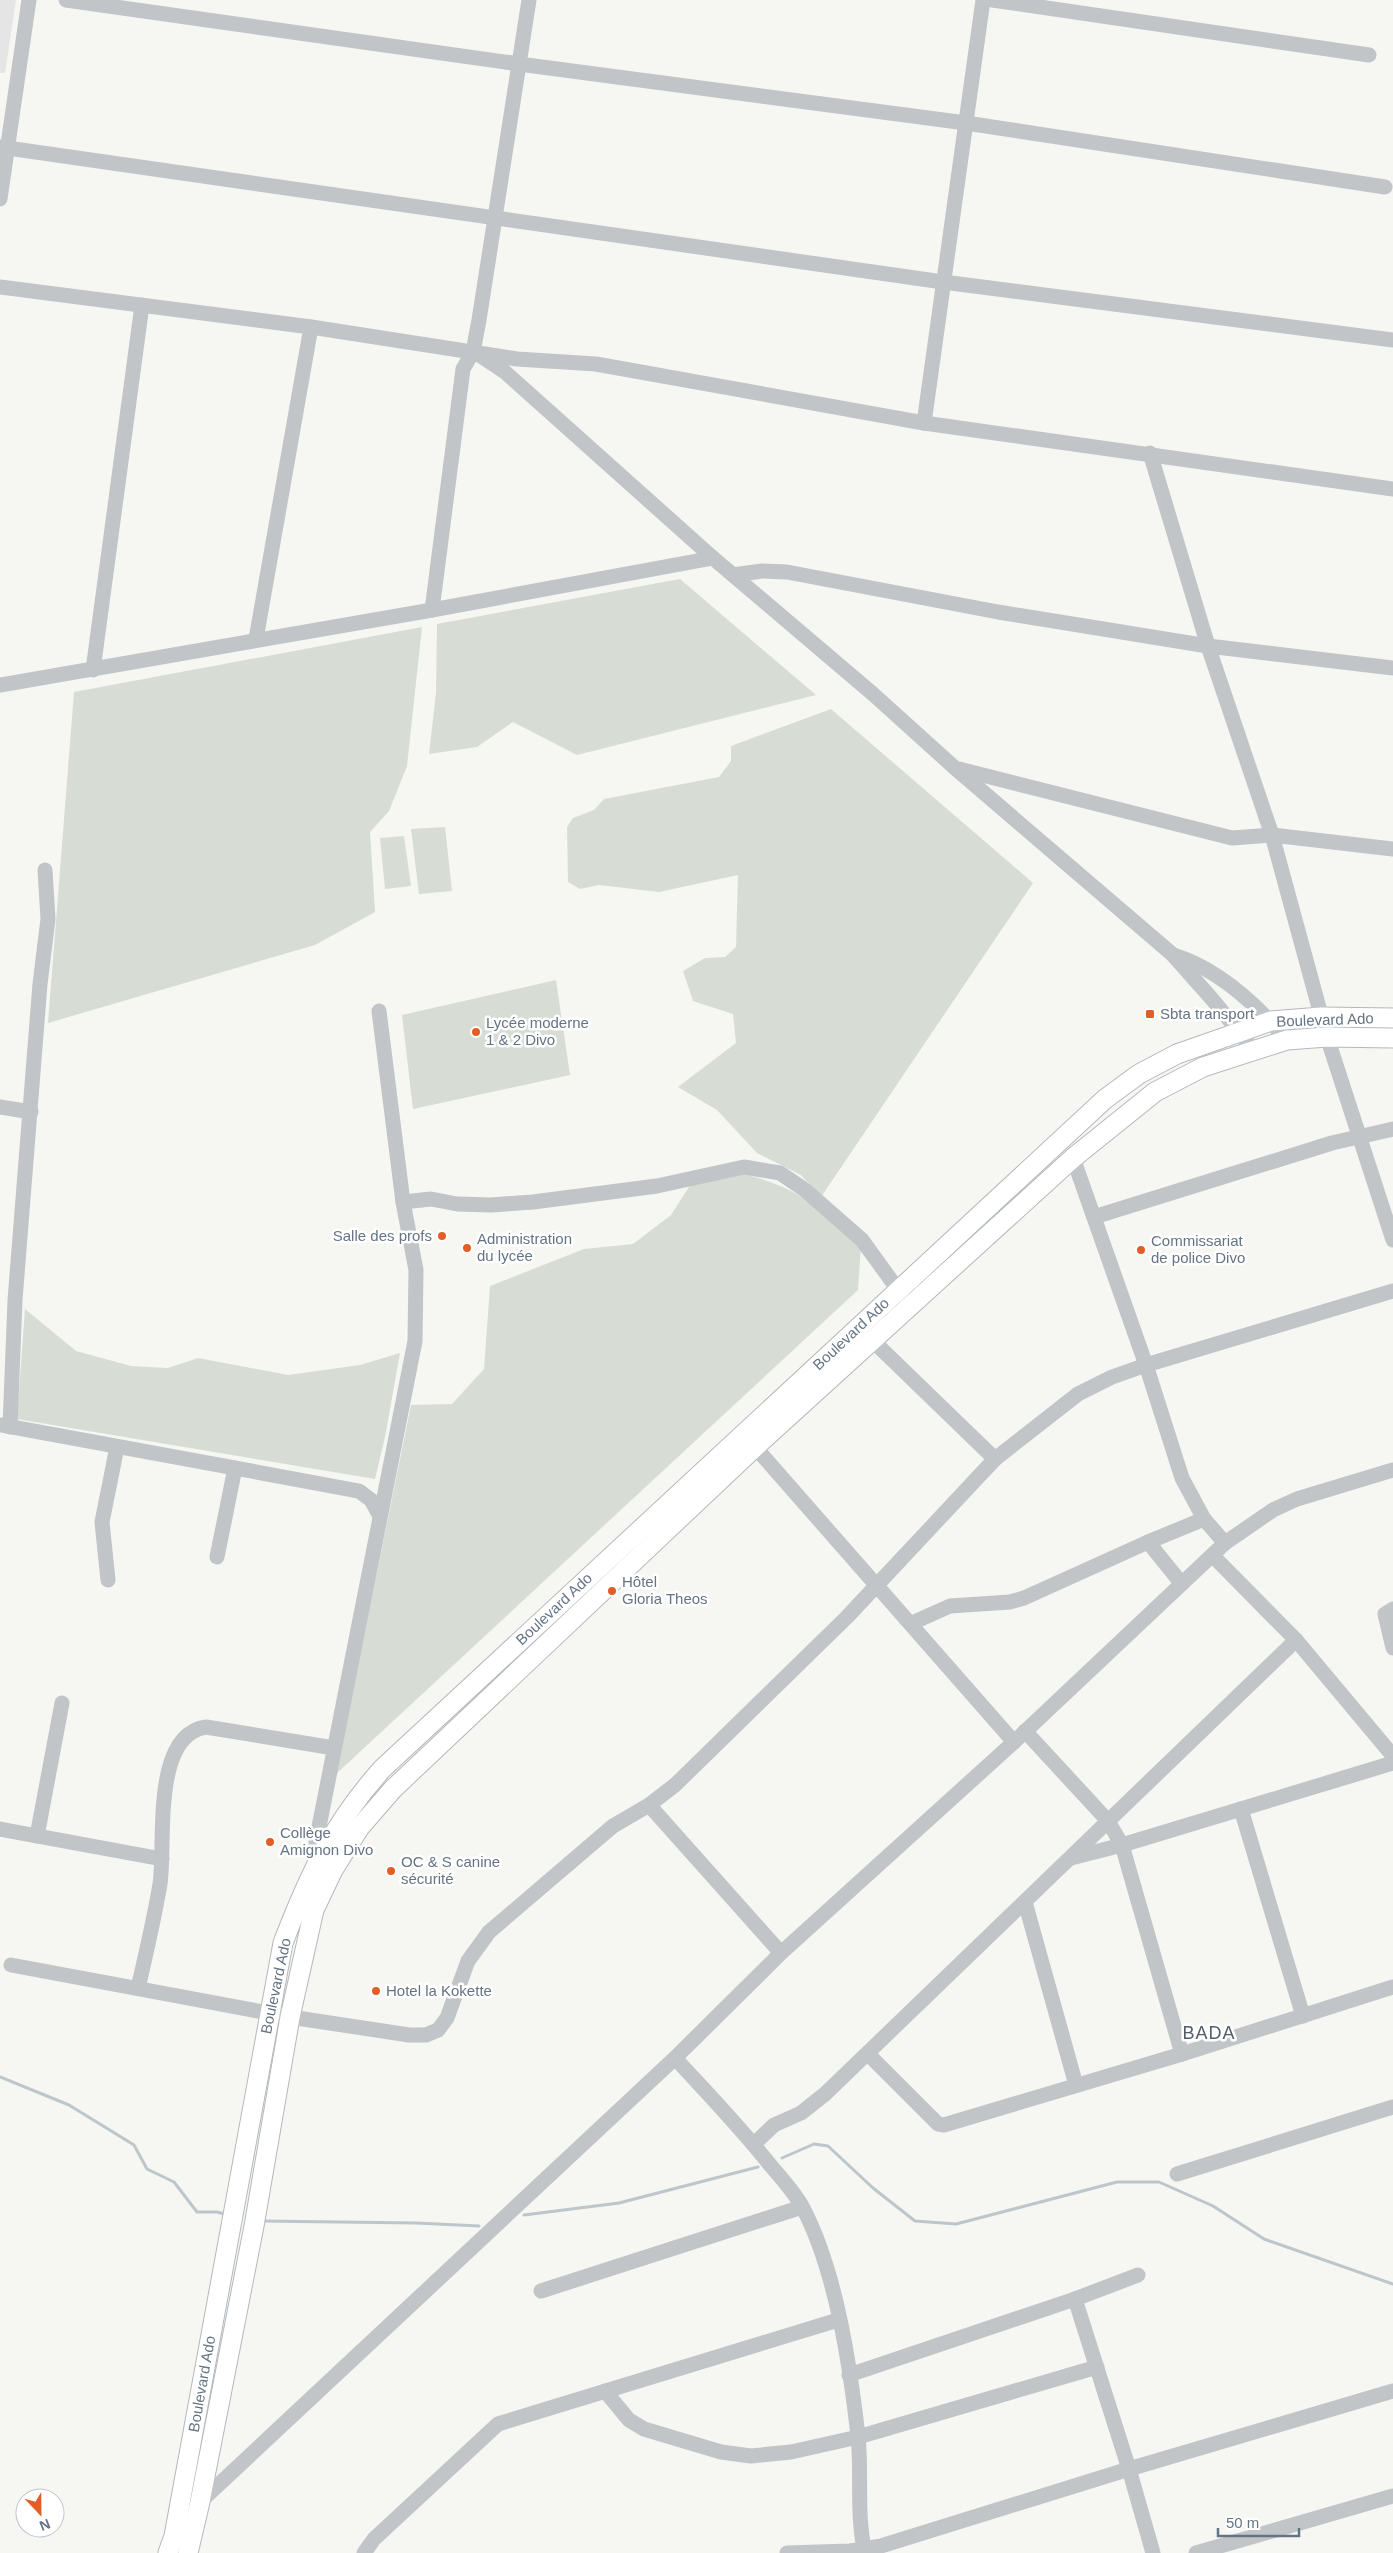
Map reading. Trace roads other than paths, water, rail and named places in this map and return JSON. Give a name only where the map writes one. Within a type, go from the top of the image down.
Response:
[{"type":"main road","name":"Boulevard Ado","points":[[168,2553],[174,2536],[283,1943],[305,1886],[358,1795],[382,1769],[1105,1099],[1140,1074],[1177,1054],[1271,1021],[1321,1017],[1393,1018]]},
{"type":"main road","name":"Boulevard Ado","points":[[188,2553],[200,2502],[255,2217],[290,2017],[314,1910],[334,1870],[360,1827],[393,1789],[755,1447],[1073,1158],[1166,1085],[1203,1066],[1252,1049],[1287,1040],[1326,1037],[1393,1038]]},
{"type":"street","points":[[0,199],[4,148],[29,0]]},
{"type":"street","points":[[66,0],[519,64],[966,122],[1384,186]]},
{"type":"street","points":[[432,610],[464,369],[473,352],[529,0]]},
{"type":"street","points":[[924,423],[983,0]]},
{"type":"street","points":[[992,0],[1369,55]]},
{"type":"street","points":[[4,148],[943,282],[1393,340]]},
{"type":"street","points":[[0,287],[311,327],[516,359],[596,364],[924,423],[1150,453],[1393,489]]},
{"type":"street","points":[[92,670],[142,305]]},
{"type":"street","points":[[256,639],[311,327]]},
{"type":"street","points":[[473,352],[505,372],[713,558],[873,694],[955,768],[1172,954],[1252,1049]]},
{"type":"street","points":[[1150,453],[1208,646],[1272,836],[1326,1037],[1360,1134],[1393,1240]]},
{"type":"street","points":[[0,685],[92,670],[256,639],[432,610],[713,558]]},
{"type":"street","points":[[733,575],[787,572],[998,612],[1208,646],[1393,668]]},
{"type":"street","points":[[955,768],[1218,835],[1246,838],[1272,836],[1393,849]]},
{"type":"street","points":[[45,870],[48,919],[40,984],[32,1112],[5,1426],[359,1491],[371,1500],[380,1516]]},
{"type":"street","points":[[1172,954],[1192,960],[1207,970],[1271,1021],[1287,1040]]},
{"type":"street","points":[[317,1863],[316,1842],[415,1341],[416,1270],[403,1202],[379,1012]]},
{"type":"street","points":[[0,1108],[32,1112]]},
{"type":"street","points":[[1094,1217],[1360,1134],[1393,1129]]},
{"type":"street","points":[[1073,1158],[1146,1365],[1182,1478],[1204,1520],[1225,1543]]},
{"type":"street","points":[[403,1202],[431,1199],[457,1204],[491,1205],[533,1202],[657,1186],[744,1167],[780,1173],[805,1190],[862,1240],[911,1306]]},
{"type":"street","points":[[11,1965],[290,2017],[409,2034],[426,2035],[438,2030],[447,2018],[468,1961],[489,1932],[613,1826],[649,1806],[675,1785],[847,1617],[995,1459],[1078,1394],[1112,1377],[1146,1365],[1393,1291]]},
{"type":"street","points":[[0,1299],[15,1300]]},
{"type":"street","points":[[872,1340],[995,1459]]},
{"type":"street","points":[[108,1580],[102,1522],[117,1446]]},
{"type":"street","points":[[755,1447],[878,1584],[1014,1742]]},
{"type":"street","points":[[217,1557],[235,1468]]},
{"type":"street","points":[[200,2502],[675,2058],[781,1953],[1026,1731],[1225,1543],[1273,1510],[1297,1499],[1393,1470]]},
{"type":"street","points":[[912,1623],[950,1606],[1010,1602],[1024,1598],[1148,1542],[1204,1520]]},
{"type":"street","points":[[1148,1542],[1182,1584]]},
{"type":"street","points":[[1213,1556],[1296,1640],[1393,1756]]},
{"type":"street","points":[[1393,1609],[1385,1614],[1393,1648]]},
{"type":"street","points":[[754,2144],[774,2125],[810,2107],[868,2054],[1296,1640]]},
{"type":"street","points":[[37,1836],[62,1703]]},
{"type":"street","points":[[138,1988],[160,1882],[166,1780],[172,1759],[180,1743],[196,1728],[206,1727],[334,1748]]},
{"type":"street","points":[[1026,1731],[1108,1821],[1122,1845],[1182,2054]]},
{"type":"street","points":[[1070,1858],[1122,1845],[1393,1763]]},
{"type":"street","points":[[649,1806],[781,1953]]},
{"type":"street","points":[[1241,1809],[1303,2016]]},
{"type":"street","points":[[0,1829],[162,1858]]},
{"type":"street","points":[[1025,1902],[1076,2085]]},
{"type":"street","points":[[868,2054],[938,2124],[953,2123],[1182,2054],[1393,1987]]},
{"type":"street","points":[[675,2058],[754,2144],[802,2207],[826,2267],[849,2375],[858,2437],[865,2551]]},
{"type":"street","points":[[1177,2174],[1393,2107]]},
{"type":"street","points":[[541,2291],[802,2207]]},
{"type":"street","points":[[849,2375],[1075,2299],[1138,2274]]},
{"type":"street","points":[[1075,2299],[1129,2468],[1153,2553]]},
{"type":"street","points":[[364,2553],[374,2539],[498,2424],[838,2320]]},
{"type":"street","points":[[604,2392],[635,2425],[721,2452],[750,2456],[772,2455],[858,2437],[1097,2367]]},
{"type":"street","points":[[787,2553],[865,2551],[1129,2468],[1393,2391]]},
{"type":"street","points":[[1196,2553],[1393,2496]]},
{"type":"waterway","points":[[0,2077],[69,2105],[134,2145],[147,2169],[174,2182],[197,2212],[217,2212],[228,2215]]},
{"type":"waterway","points":[[782,2158],[814,2144],[828,2146],[873,2188],[915,2221],[956,2224],[1117,2182],[1159,2182],[1213,2206],[1264,2239],[1393,2284]]},
{"type":"waterway","points":[[524,2215],[619,2203],[758,2167]]},
{"type":"waterway","points":[[261,2221],[416,2223],[479,2226]]},
{"type":"place","name":"Sbta transport","points":[[1150,1014]]},
{"type":"place","name":"Lycée moderne 1 & 2 Divo","points":[[476,1032]]},
{"type":"place","name":"Salle des profs","points":[[442,1236]]},
{"type":"place","name":"Administration du lycée","points":[[467,1248]]},
{"type":"place","name":"Commissariat de police Divo","points":[[1141,1250]]},
{"type":"place","name":"Hôtel Gloria Theos","points":[[612,1591]]},
{"type":"place","name":"Collège Amignon Divo","points":[[270,1842]]},
{"type":"place","name":"OC & S canine sécurité","points":[[391,1871]]},
{"type":"place","name":"Hotel la Kokette","points":[[376,1991]]},
{"type":"district","name":"BADA","points":[[1209,2033]]}]
